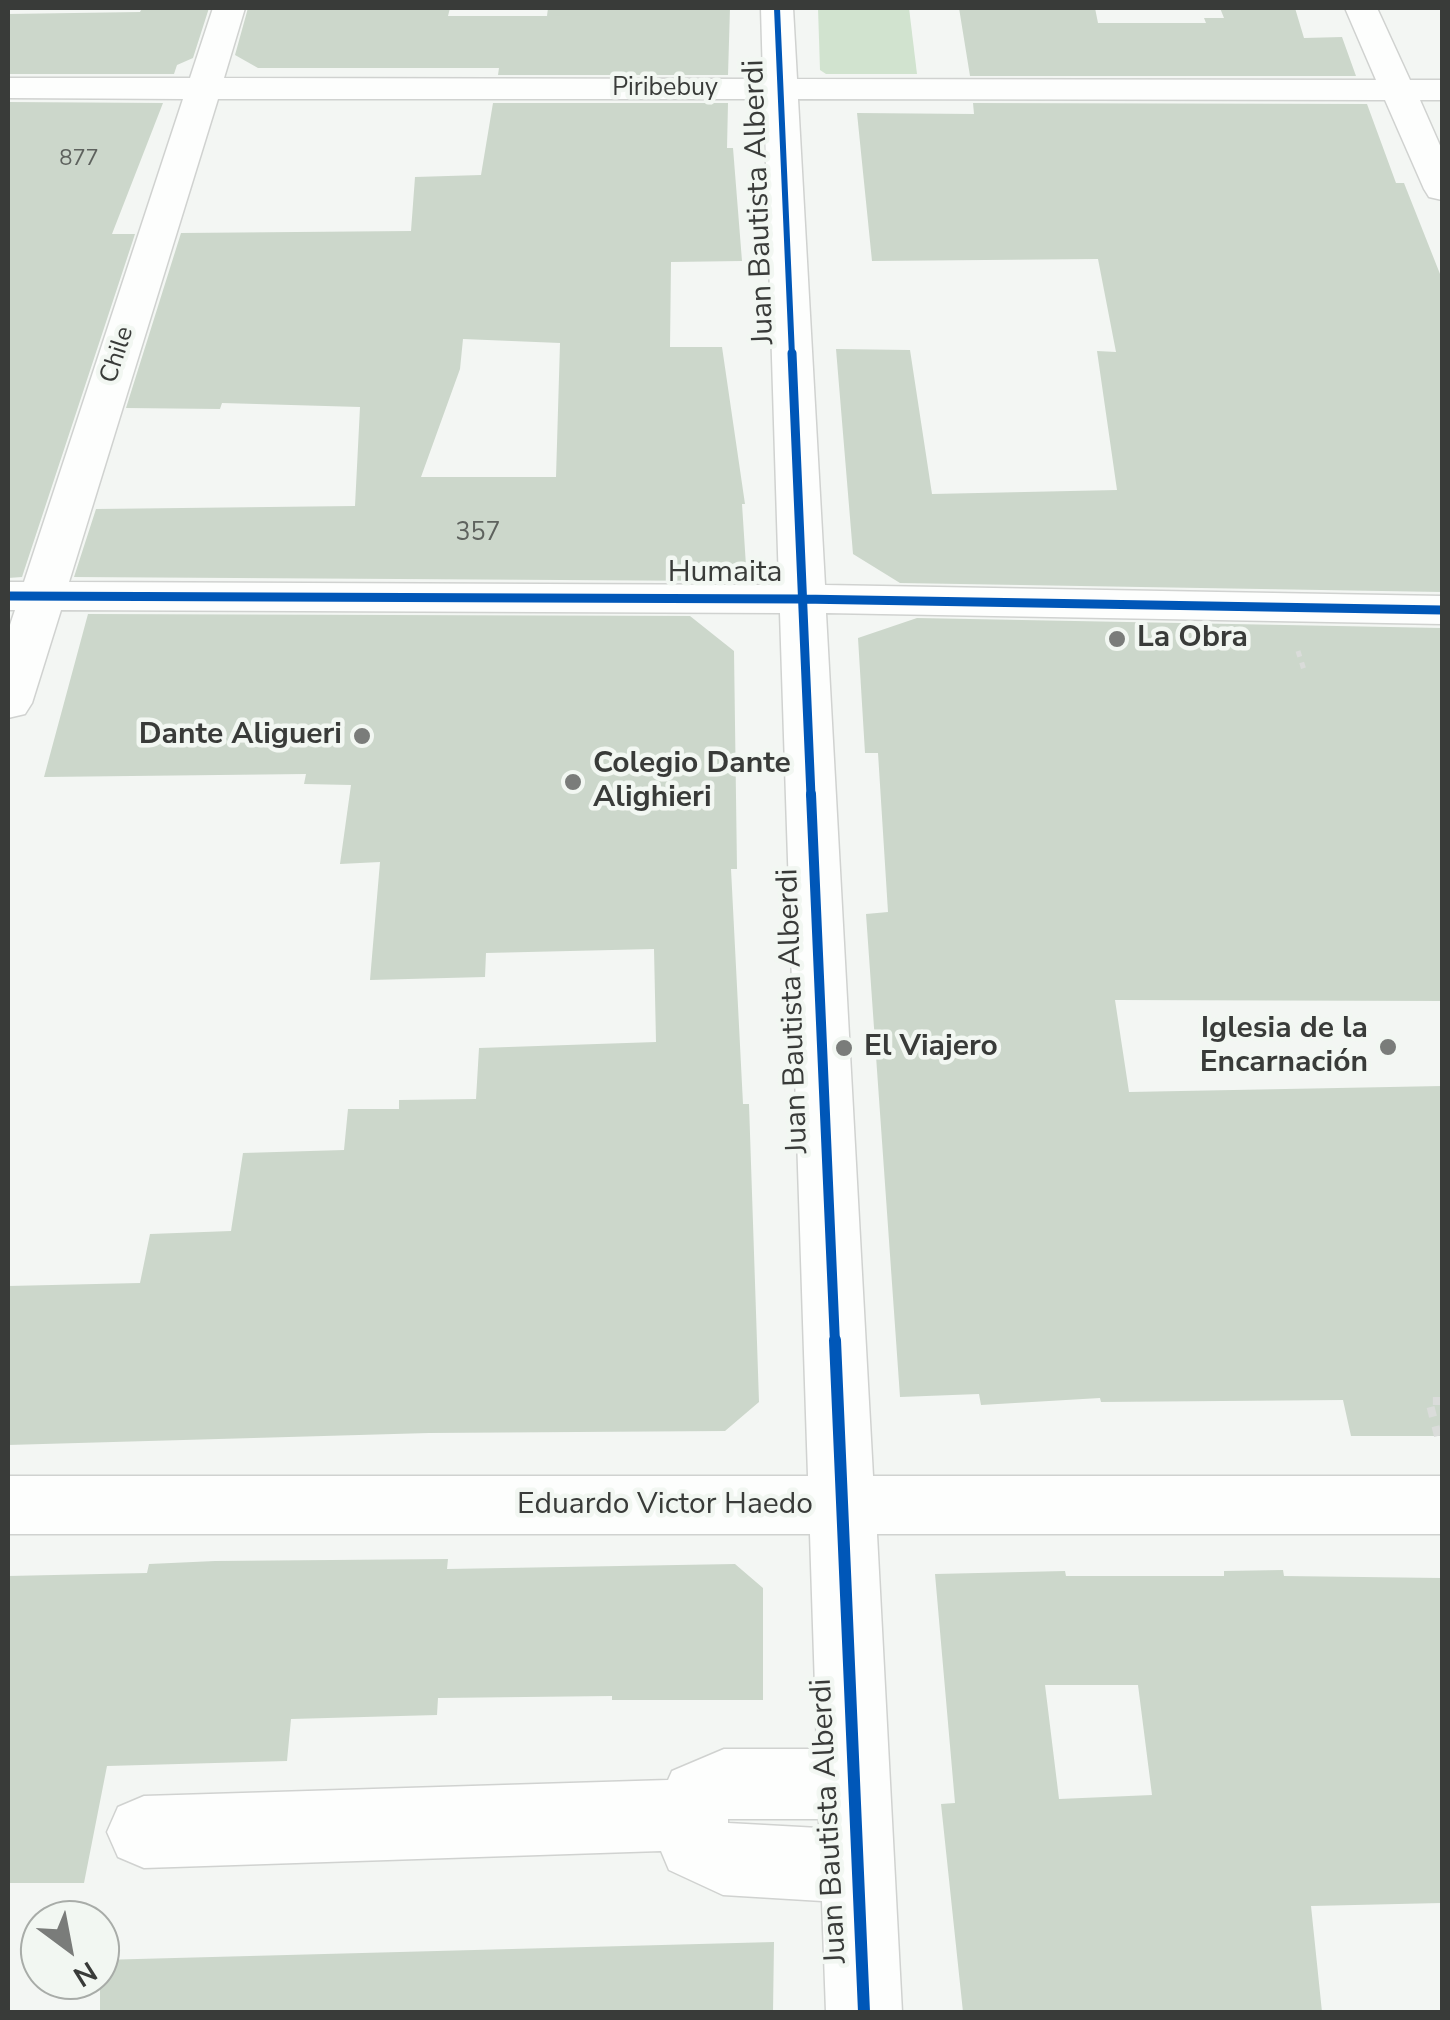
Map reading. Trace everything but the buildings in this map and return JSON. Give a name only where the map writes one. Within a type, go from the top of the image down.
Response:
[{"type":"street","name":"Chile","points":[[8,703],[24,596],[204,89],[229,8]]},
{"type":"street","name":"Juan Bautista Alberdi","points":[[777,8],[839,1506],[864,2012]]},
{"type":"street","points":[[1360,8],[1442,189]]},
{"type":"street","name":"Piribebuy","points":[[8,88],[1442,90]]},
{"type":"street","name":"Humaita","points":[[24,596],[802,599],[1442,610]]},
{"type":"street","name":"Eduardo Victor Haedo","points":[[8,1505],[1442,1506]]},
{"type":"street","points":[[853,1784],[724,1784],[698,1796],[689,1816],[695,1845],[723,1860],[857,1866]]},
{"type":"street","points":[[144,1832],[689,1816]]},
{"type":"path","points":[[1438,1436],[1429,1401],[1442,1400]]},
{"type":"green space","points":[[818,8],[909,8],[917,74],[826,74],[820,70]]},
{"type":"cycle path","points":[[777,8],[864,2012]]},
{"type":"cycle path","points":[[8,596],[801,599],[1442,610]]},
{"type":"place","name":"La Obra","points":[[1117,639]]},
{"type":"place","name":"Dante Aligueri","points":[[362,736]]},
{"type":"place","name":"Colegio Dante Alighieri","points":[[573,782]]},
{"type":"place","name":"Iglesia de la Encarnación","points":[[1388,1047]]},
{"type":"place","name":"El Viajero","points":[[844,1048]]}]
